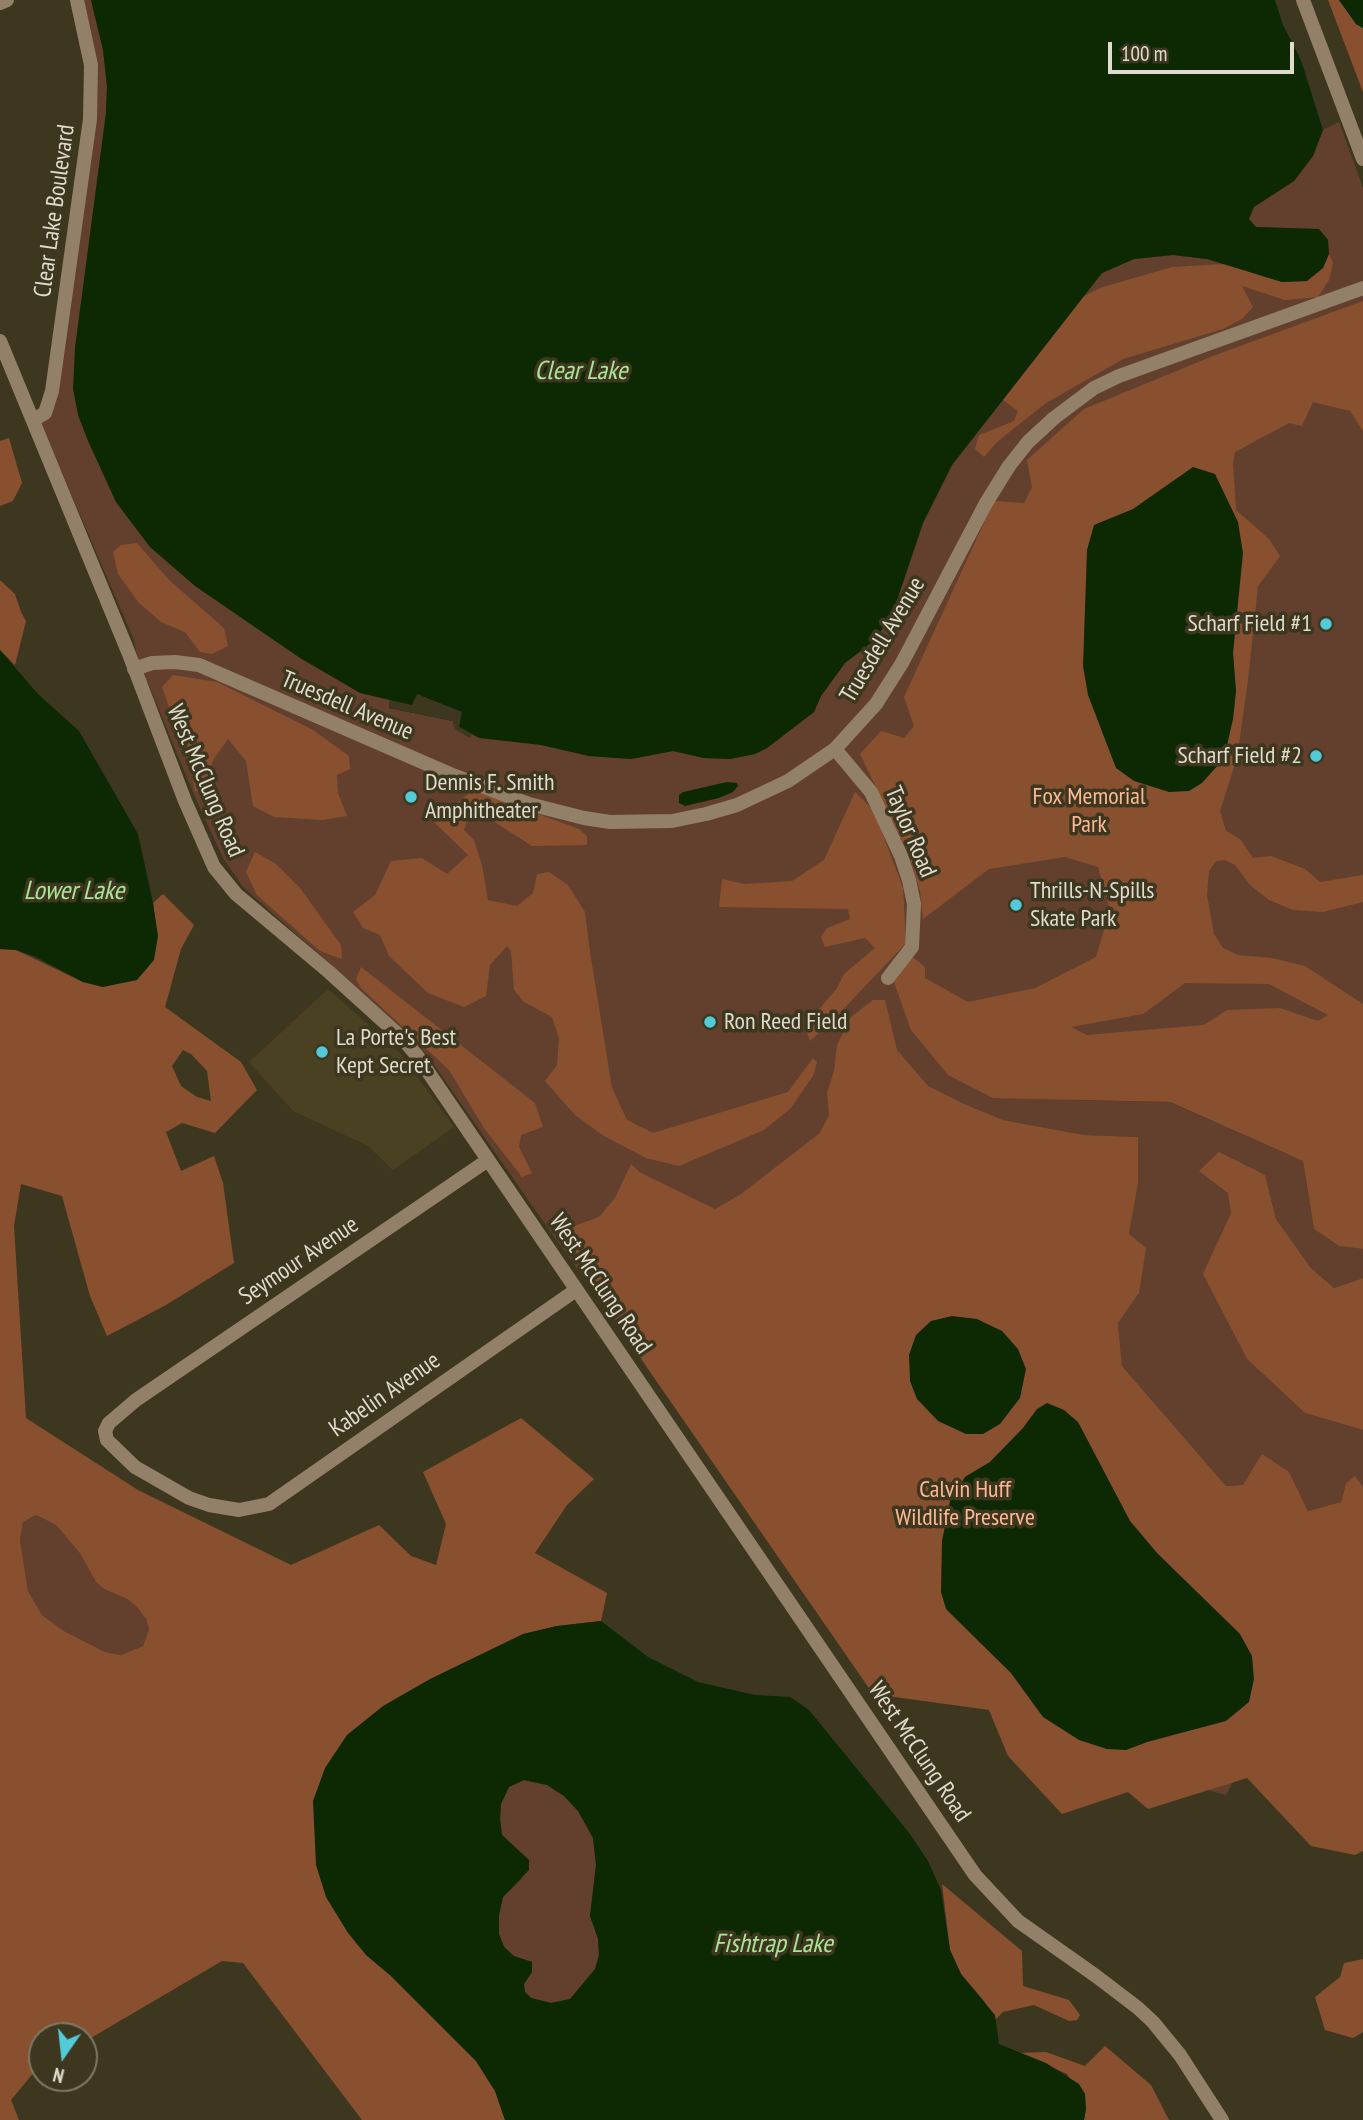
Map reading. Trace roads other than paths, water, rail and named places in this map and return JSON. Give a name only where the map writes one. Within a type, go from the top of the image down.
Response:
[{"type":"street","points":[[0,3],[7,0]]},
{"type":"street","name":"Clear Lake Boulevard","points":[[33,420],[45,413],[52,391],[90,119],[91,65],[77,0]]},
{"type":"street","points":[[1303,0],[1363,159]]},
{"type":"street","name":"Truesdell Avenue","points":[[134,668],[152,663],[199,665],[450,774],[529,804],[610,822],[672,821],[737,805],[788,781],[835,749],[883,696],[986,503],[1028,442],[1054,418],[1094,388],[1119,376],[1363,288]]},
{"type":"street","name":"West McClung Road","points":[[0,341],[214,867],[236,894],[404,1040],[457,1111],[975,1875],[1018,1922],[1096,1976],[1153,2022],[1180,2055],[1222,2120]]},
{"type":"street","name":"Taylor Road","points":[[835,749],[871,792],[901,856],[915,904],[912,947],[888,978]]},
{"type":"street","name":"Seymour Avenue","points":[[209,1505],[179,1494],[127,1461],[107,1440],[105,1431],[109,1423],[136,1400],[488,1160]]},
{"type":"street","name":"Kabelin Avenue","points":[[209,1505],[239,1510],[269,1504],[576,1290]]},
{"type":"water","name":"Clear Lake","points":[[91,0],[1275,0],[1283,25],[1301,60],[1323,130],[1313,156],[1294,181],[1254,207],[1249,219],[1256,227],[1319,229],[1328,240],[1329,254],[1323,268],[1307,281],[1282,282],[1207,259],[1173,255],[1134,259],[1102,273],[952,465],[923,523],[893,612],[875,640],[845,663],[821,696],[814,712],[767,748],[755,754],[730,759],[704,758],[673,751],[631,759],[589,756],[541,745],[479,738],[453,721],[389,708],[390,700],[360,693],[300,658],[195,586],[150,547],[116,502],[78,415],[73,389],[75,348],[106,113],[107,86],[103,50]]},
{"type":"water","points":[[1339,0],[1363,0],[1363,28],[1356,24]]},
{"type":"water","points":[[1193,467],[1215,474],[1238,522],[1243,553],[1233,653],[1236,691],[1226,750],[1219,764],[1202,783],[1189,791],[1169,792],[1134,781],[1116,768],[1088,695],[1083,666],[1087,550],[1094,525],[1133,509]]},
{"type":"water","name":"Lower Lake","points":[[0,650],[38,694],[79,731],[138,834],[158,936],[154,960],[137,980],[103,987],[83,982],[36,957],[16,950],[0,949]]},
{"type":"water","points":[[727,782],[737,783],[738,786],[733,792],[719,798],[685,806],[679,803],[679,795],[683,792]]},
{"type":"water","points":[[952,1316],[977,1319],[1002,1331],[1018,1349],[1026,1369],[1020,1398],[1000,1424],[983,1434],[966,1434],[938,1421],[917,1399],[910,1381],[909,1355],[916,1335],[931,1321]]},
{"type":"water","points":[[1047,1403],[1064,1410],[1078,1422],[1130,1521],[1157,1553],[1240,1634],[1252,1656],[1254,1679],[1249,1702],[1226,1721],[1126,1750],[1107,1749],[1079,1740],[1043,1717],[1011,1673],[946,1609],[941,1592],[942,1541],[950,1501],[965,1477],[990,1462],[1023,1428],[1037,1409]]},
{"type":"water","name":"Fishtrap Lake","points":[[601,1621],[648,1657],[698,1682],[755,1695],[790,1697],[809,1710],[910,1834],[928,1861],[941,1890],[950,1950],[961,1974],[995,2015],[999,2044],[1046,2063],[1079,2084],[1085,2094],[1084,2120],[505,2120],[495,2091],[476,2061],[390,1975],[366,1955],[348,1933],[326,1897],[316,1865],[313,1801],[325,1768],[347,1735],[383,1706],[430,1679],[523,1634],[557,1626]],"holes":[[[524,1780],[547,1785],[564,1796],[578,1811],[593,1838],[596,1865],[590,1916],[598,1939],[599,1955],[595,1969],[570,1999],[551,2003],[531,1998],[525,1992],[524,1984],[532,1972],[532,1962],[514,1956],[504,1947],[499,1934],[503,1897],[529,1870],[529,1860],[502,1835],[501,1804],[509,1787]]]},
{"type":"place","name":"Scharf Field #1","points":[[1326,624]]},
{"type":"place","name":"Scharf Field #2","points":[[1316,756]]},
{"type":"place","name":"Dennis F. Smith Amphitheater","points":[[411,797]]},
{"type":"place","name":"Thrills-N-Spills Skate Park","points":[[1016,905]]},
{"type":"place","name":"Ron Reed Field","points":[[710,1022]]},
{"type":"place","name":"La Porte's Best Kept Secret","points":[[322,1052]]},
{"type":"park label","name":"Fox Memorial Park","points":[[1089,811]]},
{"type":"park label","name":"Calvin Huff Wildlife Preserve","points":[[965,1504]]}]
